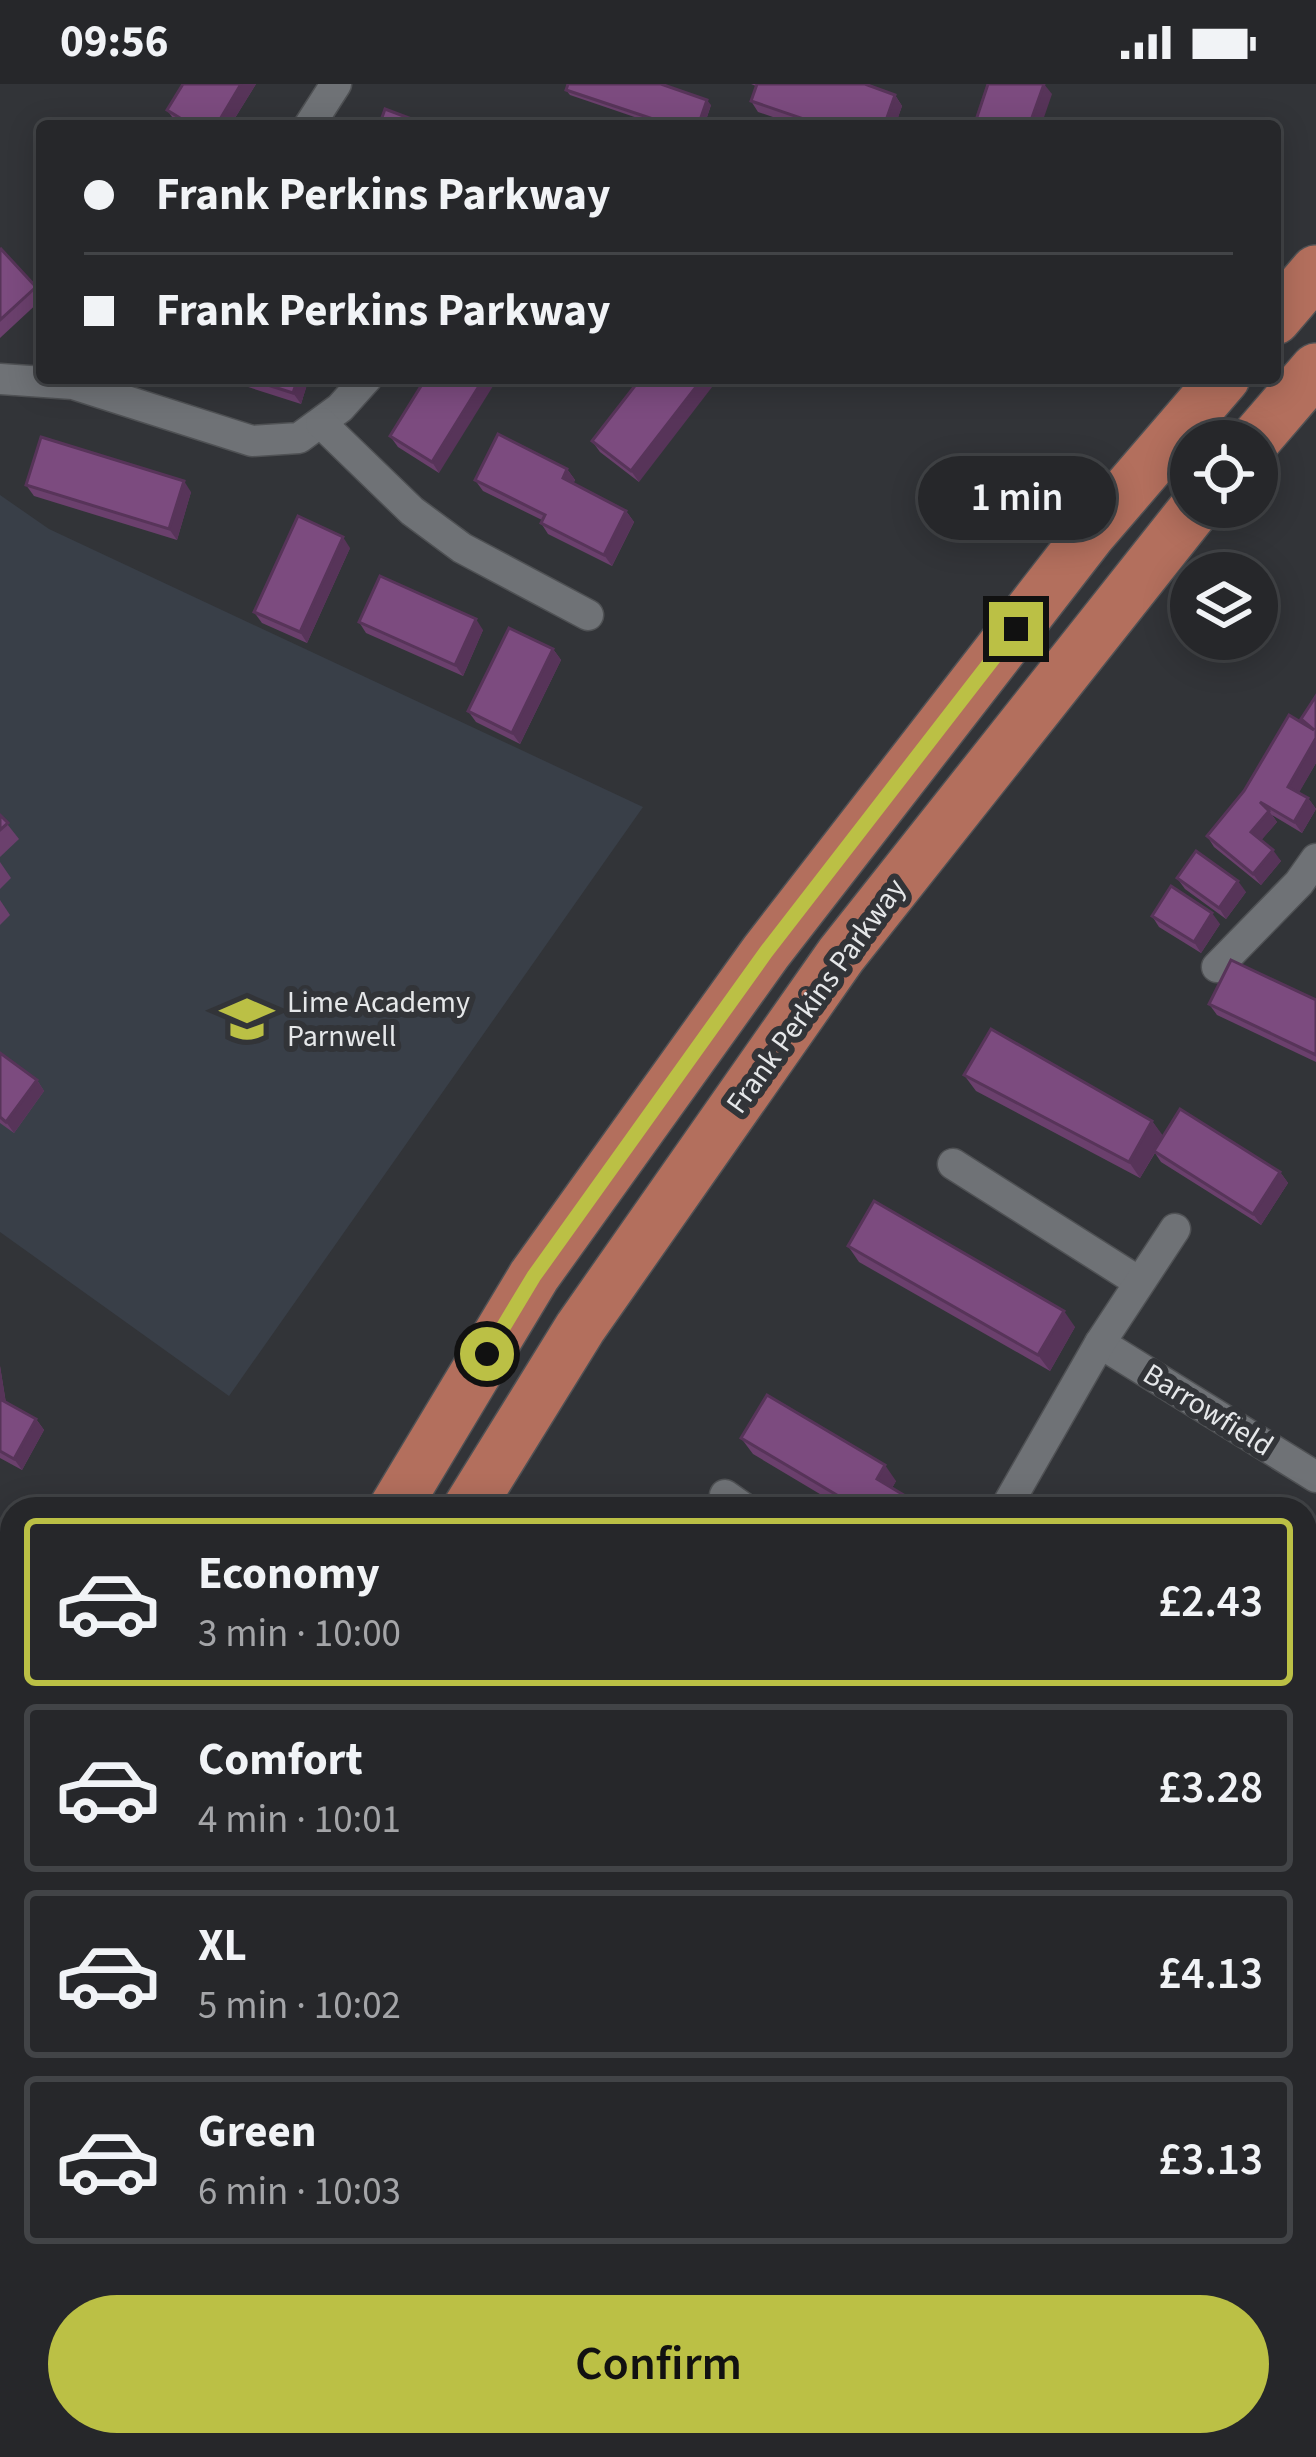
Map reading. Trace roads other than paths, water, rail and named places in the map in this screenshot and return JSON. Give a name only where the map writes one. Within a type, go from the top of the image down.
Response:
[{"type":"highway","points":[[1281,312],[1316,272]]},
{"type":"highway","points":[[1272,420],[1316,370]]},
{"type":"highway","points":[[401,1497],[534,1276],[766,952],[1090,534],[1219,384]]},
{"type":"highway","name":"Frank Perkins Parkway","points":[[475,1497],[580,1328],[841,955],[1179,528]]},
{"type":"street","points":[[313,120],[336,84]]},
{"type":"street","points":[[0,379],[36,381]]},
{"type":"street","points":[[73,384],[252,440],[299,439],[361,384]]},
{"type":"street","points":[[321,422],[412,511],[462,548],[588,615]]},
{"type":"street","points":[[1217,967],[1299,883],[1316,859]]},
{"type":"street","points":[[953,1164],[1139,1282]]},
{"type":"street","points":[[1012,1497],[1100,1343],[1175,1229]]},
{"type":"street","name":"Barrowfield","points":[[1100,1343],[1316,1477]]},
{"type":"place","name":"Lime Academy Parnwell","points":[[247,1019]]}]
